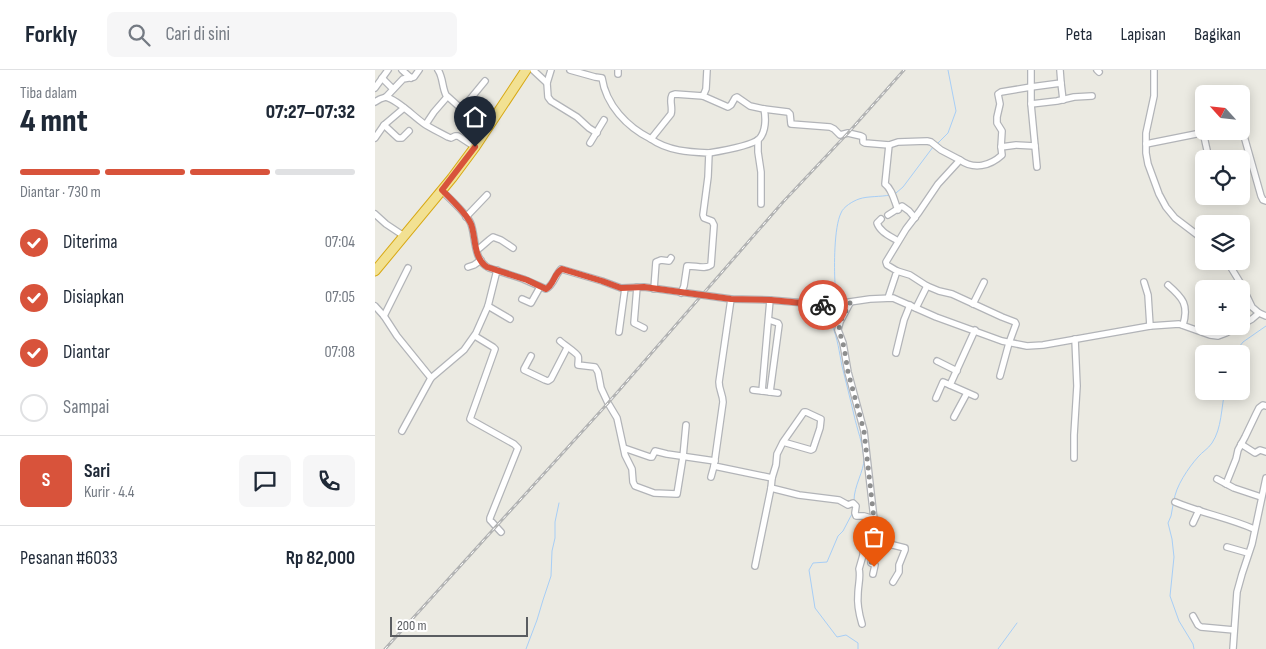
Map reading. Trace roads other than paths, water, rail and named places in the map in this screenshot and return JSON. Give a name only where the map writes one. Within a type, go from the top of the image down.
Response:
[{"type":"highway","points":[[375,271],[425,212],[475,147],[525,70]]},
{"type":"street","points":[[388,70],[375,89],[448,137],[458,136],[475,147]]},
{"type":"street","points":[[402,70],[411,78]]},
{"type":"street","points":[[375,102],[385,97],[402,80],[415,77],[419,70]]},
{"type":"street","points":[[437,70],[441,75],[443,90],[447,97],[485,130]]},
{"type":"street","points":[[533,70],[547,83]]},
{"type":"street","points":[[551,70],[547,83],[549,99],[597,133]]},
{"type":"street","points":[[569,70],[602,78],[602,84],[607,96],[622,118],[642,134],[659,144],[681,151],[709,153],[758,140]]},
{"type":"street","points":[[703,96],[707,89],[707,70]]},
{"type":"street","points":[[1031,70],[1031,104],[1037,167]]},
{"type":"street","points":[[1061,70],[1063,100]]},
{"type":"street","points":[[1154,70],[1154,96],[1146,133],[1148,164],[1159,194],[1167,207],[1175,218],[1195,233]]},
{"type":"street","points":[[382,78],[393,89]]},
{"type":"street","points":[[462,110],[485,81]]},
{"type":"street","points":[[651,139],[671,114],[672,95],[703,96],[728,107],[737,98],[750,106],[788,112],[791,124],[830,127],[840,135],[848,133],[861,136],[865,143],[889,145],[898,142],[931,142],[966,164],[973,166],[985,165],[1001,156],[1002,152],[1002,131],[997,123],[1000,104],[998,94],[1061,83]]},
{"type":"street","points":[[1031,104],[1092,96]]},
{"type":"street","points":[[426,124],[447,97]]},
{"type":"street","points":[[375,138],[385,125],[404,108]]},
{"type":"street","points":[[761,204],[758,140],[762,134],[766,118],[764,109]]},
{"type":"street","points":[[590,143],[604,120]]},
{"type":"street","points":[[385,125],[400,139],[409,131]]},
{"type":"street","points":[[1146,144],[1195,134]]},
{"type":"street","points":[[1245,140],[1261,196],[1266,201]]},
{"type":"street","points":[[889,145],[885,184],[891,188],[898,210]]},
{"type":"street","points":[[1001,147],[1035,146]]},
{"type":"street","points":[[681,293],[687,266],[706,268],[711,265],[714,224],[712,221],[704,218],[703,214],[709,153]]},
{"type":"street","points":[[960,160],[938,184],[898,241],[886,262],[887,265],[910,275],[927,286],[943,293],[952,294],[1002,318],[1015,322],[1000,376]]},
{"type":"street","points":[[442,190],[471,223],[477,250],[485,266],[527,280],[546,289],[549,288],[558,272],[562,269],[619,288],[637,287],[731,299],[829,305],[888,298],[895,299],[994,339],[1033,346],[1151,326],[1173,324],[1195,329]]},
{"type":"street","points":[[466,217],[487,195]]},
{"type":"street","points":[[888,215],[898,210],[901,206],[915,218]]},
{"type":"street","points":[[375,214],[404,236]]},
{"type":"street","points":[[881,219],[877,223],[878,226],[898,241]]},
{"type":"street","points":[[477,250],[493,237],[498,238],[513,248]]},
{"type":"street","points":[[654,289],[656,262],[661,260],[669,261],[671,258]]},
{"type":"street","points":[[468,267],[481,260]]},
{"type":"street","points":[[384,316],[408,268]]},
{"type":"street","points":[[402,431],[431,378],[456,358],[475,336],[488,306],[497,270]]},
{"type":"street","points":[[888,298],[897,270]]},
{"type":"street","points":[[1232,270],[1252,307],[1266,316]]},
{"type":"street","points":[[973,304],[984,282]]},
{"type":"street","points":[[1144,282],[1148,295],[1151,326]]},
{"type":"street","points":[[1168,285],[1178,294],[1185,306],[1183,325]]},
{"type":"street","points":[[916,308],[927,286]]},
{"type":"street","points":[[522,299],[531,303],[540,287]]},
{"type":"street","points":[[637,287],[634,323],[644,328]]},
{"type":"street","points":[[619,332],[625,288]]},
{"type":"street","points":[[711,476],[723,402],[719,382],[731,299]]},
{"type":"street","points":[[762,391],[771,300]]},
{"type":"street","points":[[850,303],[840,322],[839,330],[864,431],[874,519],[871,563],[875,565],[873,574]]},
{"type":"street","points":[[896,353],[904,320],[910,305]]},
{"type":"street","points":[[375,306],[431,378]]},
{"type":"street","points":[[488,306],[510,319]]},
{"type":"street","points":[[1250,320],[1259,313]]},
{"type":"street","points":[[769,320],[779,325],[769,392]]},
{"type":"street","points":[[950,385],[975,330]]},
{"type":"street","points":[[475,336],[495,349],[471,420],[518,448],[489,519],[501,532]]},
{"type":"street","points":[[1074,458],[1077,386],[1075,339]]},
{"type":"street","points":[[559,341],[578,356],[578,365],[597,368],[601,388],[617,418],[625,455],[632,469],[633,484],[637,487],[654,493],[677,494],[686,425]]},
{"type":"street","points":[[531,356],[524,370],[548,381],[551,379],[567,348]]},
{"type":"street","points":[[937,361],[957,371]]},
{"type":"street","points":[[936,398],[943,382],[975,396]]},
{"type":"street","points":[[753,390],[778,393]]},
{"type":"street","points":[[955,417],[967,393]]},
{"type":"street","points":[[1226,484],[1238,450],[1259,408],[1263,405],[1266,406]]},
{"type":"street","points":[[755,566],[777,454],[783,442],[805,412],[821,420],[813,449],[783,442]]},
{"type":"street","points":[[1241,444],[1255,452],[1260,450],[1266,452]]},
{"type":"street","points":[[624,448],[650,457],[652,457],[655,451],[714,463],[772,478]]},
{"type":"street","points":[[1233,649],[1237,592],[1252,544],[1266,478]]},
{"type":"street","points":[[1217,479],[1261,498]]},
{"type":"street","points":[[771,488],[799,495],[839,500],[847,505],[854,503],[856,506],[856,516],[874,519]]},
{"type":"street","points":[[1175,502],[1255,529]]},
{"type":"street","points":[[1193,523],[1199,510]]},
{"type":"street","points":[[862,624],[858,607],[858,594],[859,568],[864,539],[905,548],[899,562],[899,572],[893,582]]},
{"type":"street","points":[[1227,547],[1248,553]]},
{"type":"street","points":[[1193,616],[1201,627],[1234,630]]},
{"type":"waterway","points":[[938,143],[948,133],[956,111],[948,70]]},
{"type":"waterway","points":[[894,194],[903,187],[933,147]]},
{"type":"waterway","points":[[840,302],[835,283],[835,258],[837,228],[841,213],[848,204],[859,199],[890,195]]},
{"type":"waterway","points":[[839,306],[832,325],[864,459],[854,500]]},
{"type":"waterway","points":[[1241,345],[1266,326]]},
{"type":"waterway","points":[[1174,501],[1177,490],[1187,472],[1215,437],[1223,400]]},
{"type":"waterway","points":[[526,649],[551,576],[555,522],[559,503]]},
{"type":"waterway","points":[[1173,505],[1168,523],[1174,557],[1170,596],[1179,621],[1194,649]]},
{"type":"waterway","points":[[853,512],[843,531],[838,536],[827,562],[813,563],[809,570],[815,608],[837,637],[846,635],[858,643],[858,649]]},
{"type":"waterway","points":[[998,649],[1017,623]]},
{"type":"railway","points":[[385,649],[608,403],[783,202],[904,70]]}]
